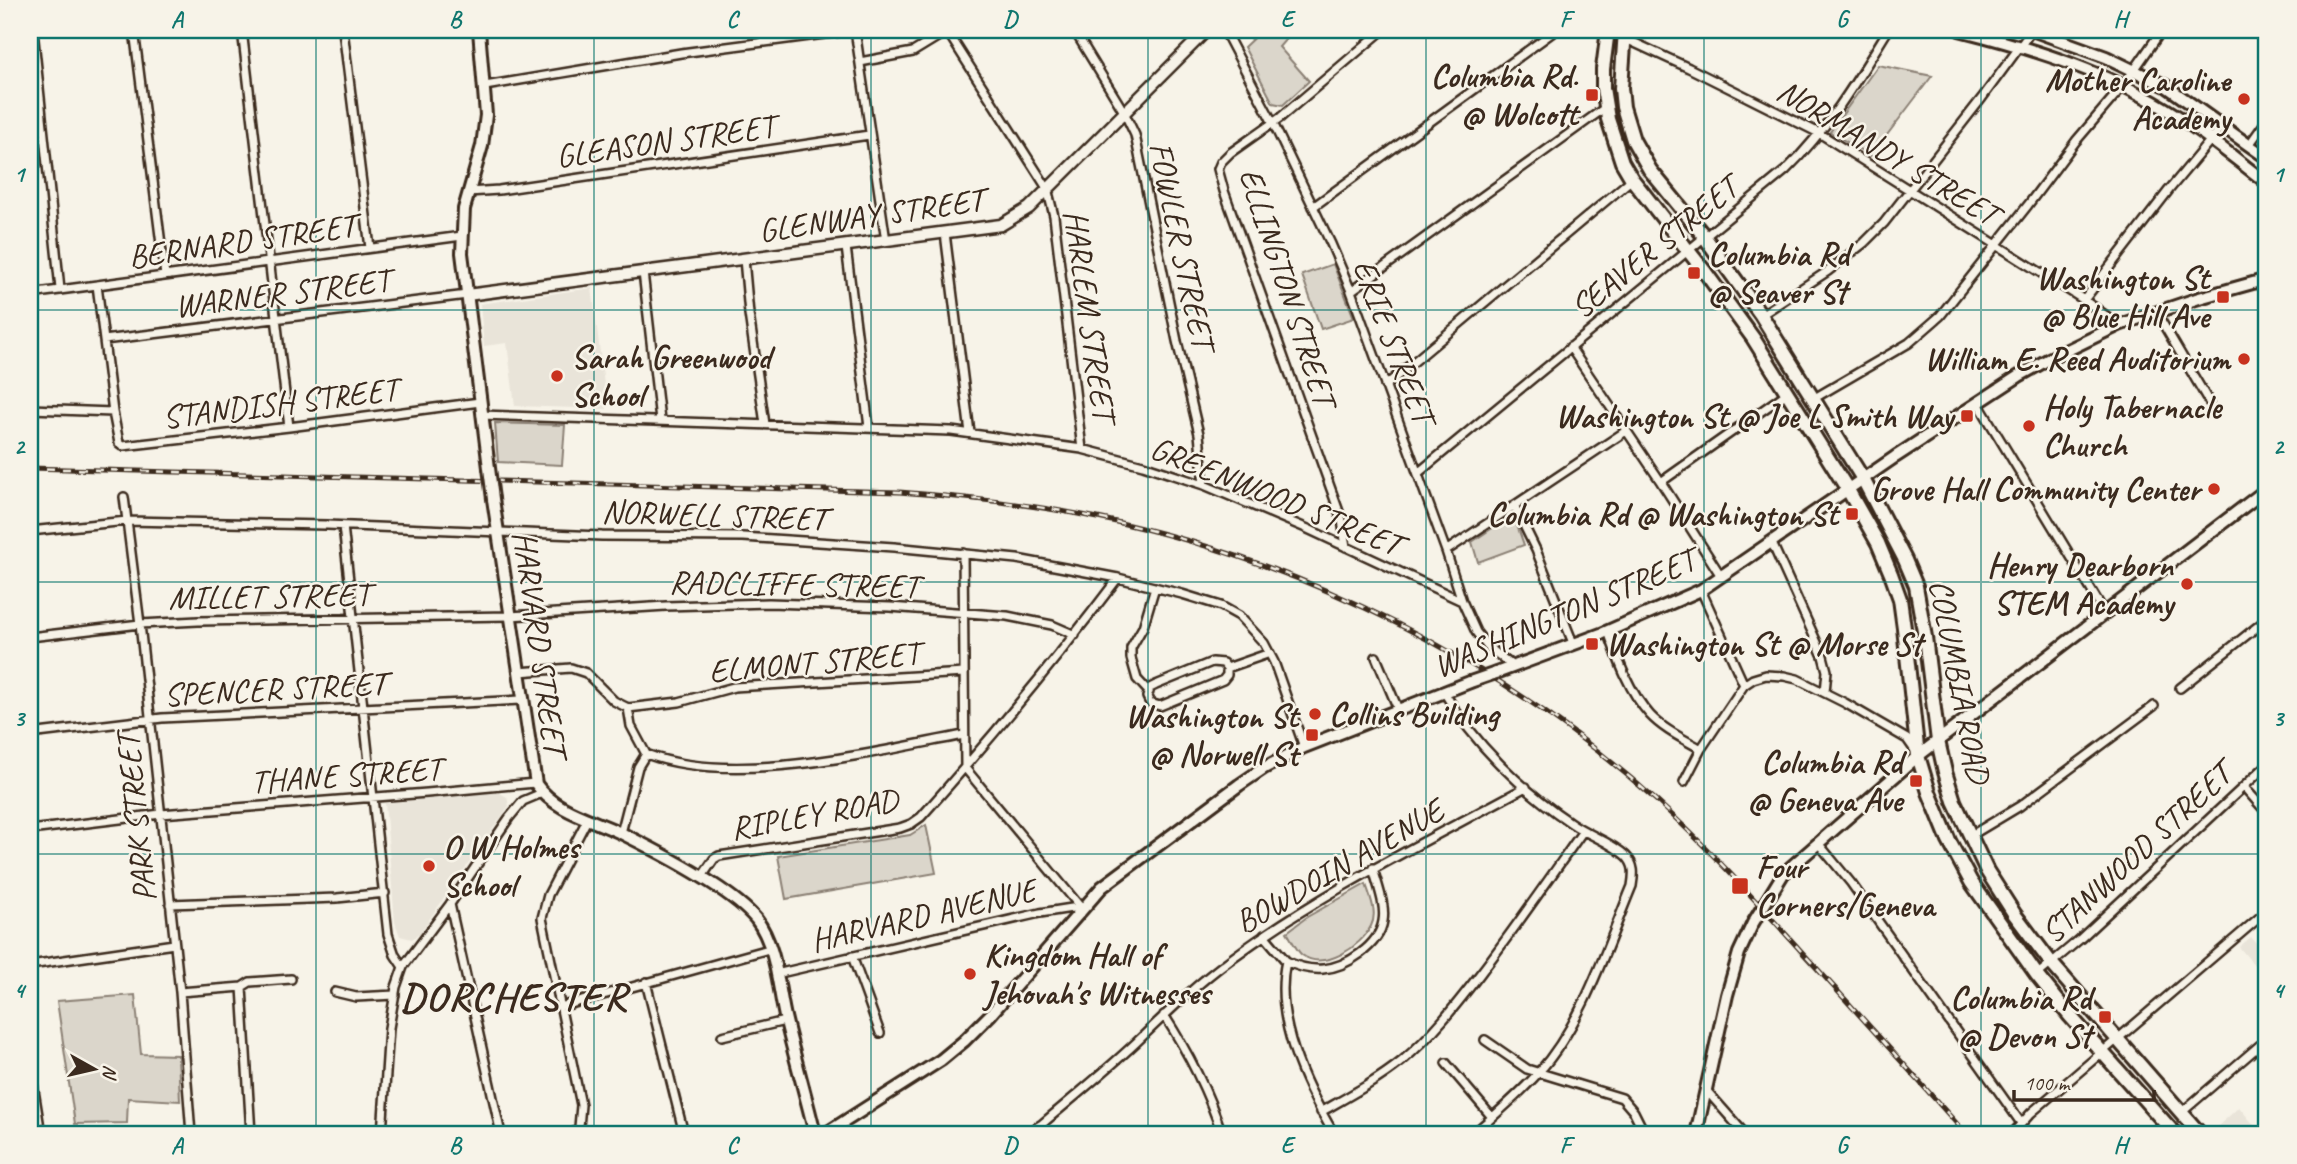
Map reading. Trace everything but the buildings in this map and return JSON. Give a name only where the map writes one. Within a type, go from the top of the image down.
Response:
[{"type":"main road","name":"HARVARD STREET","points":[[479,30],[486,115],[482,146],[468,192],[461,236],[481,415],[535,783],[542,793],[558,806],[621,833],[701,878],[748,911],[758,923],[776,974],[785,1021],[815,1134]]},
{"type":"main road","name":"COLUMBIA ROAD","points":[[1608,30],[1603,69],[1606,107],[1622,162],[1632,179],[1737,315],[1848,490],[1878,543],[1900,599],[1918,756],[1928,792],[1970,882],[2037,975],[2175,1134]]},
{"type":"main road","points":[[1959,30],[2020,46],[2123,86],[2178,116],[2267,183]]},
{"type":"main road","points":[[2032,30],[2134,69],[2165,86],[2267,158]]},
{"type":"main road","name":"COLUMBIA ROAD","points":[[1624,34],[1622,97],[1633,140],[1650,170],[1704,236],[1761,314],[1863,479],[1891,530],[1916,586],[1938,741],[1954,801],[1987,871],[2015,915],[2052,964],[2200,1134]]},
{"type":"main road","name":"WASHINGTON STREET","points":[[825,1134],[941,1060],[964,1041],[1102,887],[1264,768],[1304,747],[1608,631],[1701,590],[1978,402],[2049,359],[2119,325],[2267,279]]},
{"type":"main road","points":[[1698,1133],[1705,1090],[1733,972],[1745,937],[1783,874],[1918,756],[2267,489]]},
{"type":"street","points":[[33,30],[61,289]]},
{"type":"street","points":[[134,30],[165,276]]},
{"type":"street","points":[[242,30],[289,427]]},
{"type":"street","points":[[343,30],[370,248]]},
{"type":"street","points":[[485,86],[681,53],[855,30],[886,241]]},
{"type":"street","points":[[860,62],[913,52],[948,30]]},
{"type":"street","name":"HARLEM STREET","points":[[948,30],[1047,188],[1054,216],[1082,449]]},
{"type":"street","name":"FOWLER STREET","points":[[1074,30],[1135,135],[1199,435],[1204,485]]},
{"type":"street","name":"GLENWAY STREET","points":[[467,295],[1000,225],[1029,208],[1207,30]]},
{"type":"street","name":"ERIE STREET","points":[[1224,30],[1273,123],[1351,291],[1462,601],[1476,632],[1487,646],[1514,667]]},
{"type":"street","name":"ELLINGTON STREET","points":[[1346,547],[1342,520],[1218,169],[1230,153],[1273,123],[1383,30]]},
{"type":"street","points":[[1313,207],[1556,30]]},
{"type":"street","name":"SEAVER STREET","points":[[1418,473],[1786,170],[1806,150],[1849,93],[1888,30]]},
{"type":"street","points":[[1761,314],[1828,271],[1864,243],[1911,191],[2032,30]]},
{"type":"street","points":[[1813,399],[1909,343],[1940,316],[2076,141],[2123,86],[2162,30]]},
{"type":"street","name":"NORMANDY STREET","points":[[1624,34],[1819,133],[2084,300],[2119,325]]},
{"type":"street","points":[[1351,291],[1606,107]]},
{"type":"street","points":[[2249,145],[2267,120]]},
{"type":"street","points":[[2084,300],[2223,125]]},
{"type":"street","name":"GLEASON STREET","points":[[468,192],[499,190],[869,135]]},
{"type":"street","points":[[1385,386],[1632,179]]},
{"type":"street","points":[[945,233],[970,433]]},
{"type":"street","name":"BERNARD STREET","points":[[30,294],[461,236]]},
{"type":"street","points":[[846,247],[869,427]]},
{"type":"street","points":[[744,259],[765,424]]},
{"type":"street","points":[[643,272],[660,420]]},
{"type":"street","points":[[30,409],[113,412],[97,285]]},
{"type":"street","name":"WARNER STREET","points":[[104,340],[467,295]]},
{"type":"street","points":[[2156,312],[2209,402]]},
{"type":"street","points":[[1570,347],[1721,576]]},
{"type":"street","points":[[1661,482],[1787,393]]},
{"type":"street","name":"STANDISH STREET","points":[[113,412],[119,443],[129,447],[480,402]]},
{"type":"street","points":[[1978,402],[2105,613]]},
{"type":"street","name":"GREENWOOD STREET","points":[[481,415],[869,427],[970,433],[1082,449],[1204,485],[1462,601]]},
{"type":"street","points":[[1446,551],[1626,431]]},
{"type":"street","name":"PARK STREET","points":[[124,496],[180,992],[191,1134]]},
{"type":"street","points":[[1515,507],[1536,550],[1573,643]]},
{"type":"street","name":"NORWELL STREET","points":[[30,531],[127,521],[602,536],[743,537],[894,547],[1017,559],[1155,587],[1221,606],[1239,617],[1252,628],[1270,653],[1304,747]]},
{"type":"street","points":[[343,526],[388,934],[395,955],[403,967]]},
{"type":"street","points":[[1771,541],[1823,656],[1827,671],[1825,692]]},
{"type":"street","points":[[963,554],[965,768],[1082,909]]},
{"type":"street","name":"RIPLEY ROAD","points":[[701,878],[719,856],[865,834],[911,824],[921,817],[1075,635],[1118,578]]},
{"type":"street","points":[[1149,692],[1137,679],[1131,648],[1143,627],[1155,587]]},
{"type":"street","points":[[1701,590],[1744,685]]},
{"type":"street","name":"RADCLIFFE STREET","points":[[510,616],[666,606],[827,604],[1007,616],[1039,622],[1075,635]]},
{"type":"street","name":"MILLET STREET","points":[[30,636],[140,624],[510,616]]},
{"type":"street","points":[[2180,688],[2267,619]]},
{"type":"street","points":[[1608,631],[1628,683],[1651,717],[1701,749]]},
{"type":"street","points":[[1227,668],[1270,653]]},
{"type":"street","points":[[1376,657],[1398,709]]},
{"type":"street","points":[[1212,662],[1223,663],[1227,668],[1227,675],[1223,680],[1160,706],[1150,703],[1147,697],[1150,688],[1212,662]]},
{"type":"street","points":[[519,672],[571,668],[586,673],[614,701],[628,708],[631,726],[646,754],[668,761],[702,765],[774,766],[964,734]]},
{"type":"street","name":"ELMONT STREET","points":[[628,708],[679,702],[734,687],[964,673]]},
{"type":"street","points":[[1684,782],[1701,749],[1744,685],[1766,675],[1797,679],[1825,692],[1907,739],[1918,756]]},
{"type":"street","points":[[1444,692],[1480,744],[1526,787],[1583,831],[1626,856],[1634,871],[1632,886],[1592,983],[1573,1021],[1540,1072],[1473,1134]]},
{"type":"street","name":"SPENCER STREET","points":[[30,734],[150,719],[523,700]]},
{"type":"street","points":[[1969,836],[2020,806],[2154,706]]},
{"type":"street","points":[[621,833],[638,766],[646,754]]},
{"type":"street","name":"STANWOOD STREET","points":[[2037,975],[2267,765]]},
{"type":"street","name":"THANE STREET","points":[[30,830],[161,814],[535,783]]},
{"type":"street","name":"BOWDOIN AVENUE","points":[[1026,1134],[1051,1116],[1142,1037],[1208,976],[1264,935],[1313,902],[1373,868],[1526,787]]},
{"type":"street","points":[[2244,788],[2267,813]]},
{"type":"street","points":[[382,1134],[386,1060],[394,995],[403,967],[509,818],[523,801],[542,793]]},
{"type":"street","points":[[574,1134],[581,1119],[581,1105],[543,929],[543,908],[588,818]]},
{"type":"street","points":[[1321,1112],[1379,1078],[1405,1059],[1439,1024],[1513,931],[1583,831]]},
{"type":"street","points":[[1818,843],[1854,888],[2021,1123]]},
{"type":"street","points":[[1264,935],[1286,961],[1307,969],[1325,969],[1363,951],[1376,939],[1383,925],[1384,914],[1373,868]]},
{"type":"street","points":[[170,904],[337,898],[385,893]]},
{"type":"street","points":[[450,904],[501,1134]]},
{"type":"street","name":"HARVARD AVENUE","points":[[776,974],[1040,913],[1082,909]]},
{"type":"street","points":[[2012,1134],[2102,1052],[2267,911]]},
{"type":"street","points":[[30,965],[174,944]]},
{"type":"street","points":[[560,1007],[769,949]]},
{"type":"street","points":[[852,956],[880,1033]]},
{"type":"street","points":[[1286,961],[1282,979],[1287,1020],[1305,1081],[1334,1134]]},
{"type":"street","points":[[180,992],[242,987],[250,982],[291,979]]},
{"type":"street","points":[[646,982],[684,1134]]},
{"type":"street","points":[[242,987],[251,1134]]},
{"type":"street","points":[[335,992],[356,997],[394,995]]},
{"type":"street","points":[[1164,1015],[1186,1049],[1214,1108],[1222,1134]]},
{"type":"street","points":[[722,1036],[785,1021]]},
{"type":"street","points":[[2182,1111],[2267,1039]]},
{"type":"street","points":[[1485,1040],[1527,1069],[1622,1098],[1634,1112],[1645,1134]]},
{"type":"street","points":[[1446,1063],[1492,1118]]},
{"type":"street","points":[[30,1065],[41,1134]]},
{"type":"street","points":[[1705,1090],[1745,1134]]},
{"type":"shaded area","points":[[1262,30],[1292,32],[1279,47],[1309,81],[1283,105],[1273,103],[1244,47]]},
{"type":"shaded area","points":[[1878,65],[1932,76],[1871,156],[1830,132]]},
{"type":"shaded area","points":[[1333,264],[1354,318],[1321,329],[1302,275]]},
{"type":"shaded area","name":"Sarah Greenwood School","points":[[592,288],[607,409],[515,406],[507,343],[484,346],[480,304]]},
{"type":"shaded area","points":[[495,423],[565,425],[562,465],[498,462]]},
{"type":"shaded area","points":[[1513,514],[1524,545],[1478,562],[1472,542]]},
{"type":"shaded area","name":"O W Holmes School","points":[[498,792],[507,797],[509,806],[419,934],[412,939],[400,936],[395,922],[385,803]]},
{"type":"shaded area","points":[[926,825],[936,873],[786,899],[778,856],[910,835]]},
{"type":"shaded area","points":[[1366,884],[1374,916],[1371,926],[1359,942],[1351,949],[1331,958],[1311,959],[1302,955],[1287,932],[1307,917]]},
{"type":"shaded area","points":[[2251,937],[2267,955],[2267,980],[2239,947]]},
{"type":"shaded area","points":[[135,995],[141,1054],[178,1055],[180,1101],[128,1098],[127,1123],[75,1124],[57,1001]]},
{"type":"shaded area","points":[[2239,1107],[2258,1130],[2267,1118],[2267,1134],[2219,1134],[2215,1129]]},
{"type":"railway","points":[[30,468],[899,492],[1073,513],[1174,537],[1250,561],[1324,590],[1396,623],[1534,704],[1598,751],[1658,802],[1714,856],[1966,1134]]},
{"type":"place","name":"Columbia Rd. @ Wolcott","points":[[1592,95]]},
{"type":"place","name":"Mother Caroline Academy","points":[[2244,99]]},
{"type":"place","name":"Columbia Rd @ Seaver St","points":[[1694,273]]},
{"type":"place","name":"Washington St @ Blue Hill Ave","points":[[2223,297]]},
{"type":"place","name":"William E. Reed Auditorium","points":[[2244,359]]},
{"type":"place","name":"Sarah Greenwood School","points":[[557,376]]},
{"type":"place","name":"Washington St @ Joe L Smith Way","points":[[1967,416]]},
{"type":"place","name":"Holy Tabernacle Church","points":[[2029,426]]},
{"type":"place","name":"Grove Hall Community Center","points":[[2214,489]]},
{"type":"place","name":"Columbia Rd @ Washington St","points":[[1852,514]]},
{"type":"place","name":"Henry Dearborn STEM Academy","points":[[2187,584]]},
{"type":"place","name":"Washington St @ Morse St","points":[[1592,644]]},
{"type":"place","name":"Collins Building","points":[[1315,714]]},
{"type":"place","name":"Washington St @ Norwell St","points":[[1312,735]]},
{"type":"place","name":"Columbia Rd @ Geneva Ave","points":[[1916,781]]},
{"type":"place","name":"O W Holmes School","points":[[429,866]]},
{"type":"place","name":"Four Corners/Geneva","points":[[1740,886]]},
{"type":"place","name":"Kingdom Hall of Jehovah's Witnesses","points":[[970,974]]},
{"type":"place","name":"Columbia Rd @ Devon St","points":[[2105,1017]]},
{"type":"district","name":"DORCHESTER","points":[[514,997]]}]
